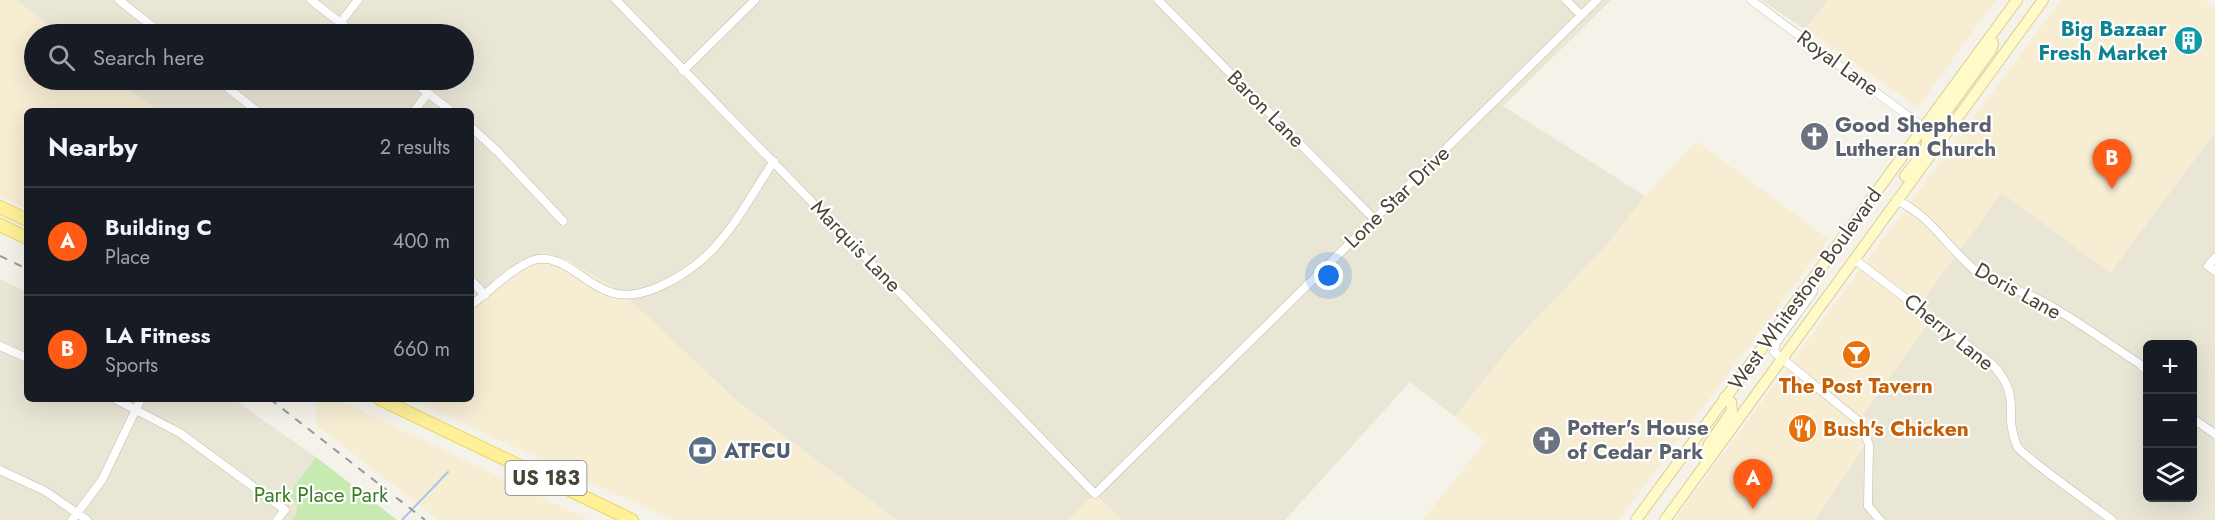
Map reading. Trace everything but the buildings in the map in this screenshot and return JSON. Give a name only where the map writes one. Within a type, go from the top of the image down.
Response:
[{"type":"main road","name":"West Whitestone Boulevard","points":[[1636,520],[2017,0]]},
{"type":"main road","name":"West Whitestone Boulevard","points":[[1665,520],[2043,0]]},
{"type":"main road","points":[[1943,137],[1939,127],[1940,120],[1991,50],[1993,44],[1990,37]]},
{"type":"main road","points":[[1876,227],[1877,214],[1929,142],[1928,134],[1923,127]]},
{"type":"main road","points":[[0,207],[24,219]]},
{"type":"main road","points":[[0,225],[24,237]]},
{"type":"main road","points":[[1701,472],[1709,444],[1732,411],[1731,402],[1725,397]]},
{"type":"main road","name":"US 183","points":[[386,402],[632,520]]},
{"type":"street","points":[[119,0],[149,24]]},
{"type":"street","points":[[311,0],[340,23],[358,0]]},
{"type":"street","name":"Marquis Lane","points":[[616,0],[1095,494]]},
{"type":"street","points":[[683,71],[755,0]]},
{"type":"street","name":"Baron Lane","points":[[1158,0],[1374,219]]},
{"type":"street","points":[[1566,0],[1581,15]]},
{"type":"street","name":"Lone Star Drive","points":[[1095,494],[1597,0]]},
{"type":"street","name":"Royal Lane","points":[[1751,0],[1923,127]]},
{"type":"street","points":[[231,90],[253,108]]},
{"type":"street","points":[[424,90],[447,108]]},
{"type":"street","points":[[416,108],[428,93]]},
{"type":"street","points":[[474,131],[498,152],[563,221]]},
{"type":"street","points":[[474,303],[524,265],[544,259],[560,262],[599,288],[622,296],[669,283],[705,260],[720,244],[774,161]]},
{"type":"street","name":"Doris Lane","points":[[1896,200],[1909,205],[1934,226],[1956,253],[1978,273],[2001,285],[2039,299],[2143,367]]},
{"type":"street","points":[[2212,268],[2215,258]]},
{"type":"street","name":"Cherry Lane","points":[[1854,259],[1992,364],[2005,379],[2012,399],[2012,427],[2018,448],[2112,520]]},
{"type":"street","points":[[1814,279],[1813,292],[1776,343],[1774,352],[1782,361],[1861,423],[1869,445],[1868,506],[1880,520]]},
{"type":"street","points":[[474,282],[485,295]]},
{"type":"street","points":[[0,346],[24,357]]},
{"type":"street","points":[[121,402],[180,433],[285,510],[277,520]]},
{"type":"street","points":[[75,517],[102,480],[140,402]]},
{"type":"street","points":[[2197,421],[2215,434]]},
{"type":"street","points":[[0,470],[45,491],[75,517],[87,520]]},
{"type":"shaded area","points":[[0,0],[16,0],[47,24],[24,24],[24,90],[130,90],[154,108],[24,108],[24,208],[0,196]]},
{"type":"shaded area","points":[[16,0],[1611,0],[1503,106],[1645,196],[1607,245],[1514,342],[1455,417],[1410,382],[1285,520],[1122,520],[1095,494],[1069,520],[897,520],[738,402],[619,290],[496,281],[474,297],[474,108],[154,108],[130,90],[474,90],[474,24],[47,24]]},
{"type":"shaded area","points":[[1761,0],[1829,0],[1805,29]]},
{"type":"shaded area","points":[[1829,0],[1996,0],[1918,107],[1805,29]]},
{"type":"shaded area","points":[[2061,0],[2204,0],[2215,7],[2215,132],[2110,273],[2002,193],[1921,303],[1935,314],[1863,415],[1877,426],[1815,520],[1674,520]]},
{"type":"shaded area","points":[[2215,132],[2215,520],[1815,520],[1877,427],[1862,415],[1935,314],[1920,303],[2002,192],[2110,273]]},
{"type":"shaded area","points":[[1696,141],[1829,239],[1619,520],[1423,520],[1485,441],[1455,417],[1514,342],[1607,245],[1645,196]]},
{"type":"shaded area","points":[[544,253],[567,260],[619,290],[738,402],[897,520],[672,520],[418,402],[474,402],[474,297],[522,261]]},
{"type":"shaded area","points":[[0,279],[24,291],[24,402],[237,402],[316,457],[288,495],[297,504],[295,518],[292,520],[0,520]]},
{"type":"shaded area","points":[[317,402],[343,402],[589,520],[438,520],[316,425]]},
{"type":"shaded area","points":[[1095,494],[1122,520],[1069,520]]},
{"type":"green space","name":"Park Place Park","points":[[316,457],[397,520],[292,520],[296,514],[297,504],[288,495]]},
{"type":"waterway","points":[[402,520],[448,472]]},
{"type":"railway","points":[[0,256],[24,268]]},
{"type":"railway","points":[[274,402],[425,520]]},
{"type":"place","name":"Big Bazaar Fresh Market","points":[[2188,41]]},
{"type":"place","name":"Good Shepherd Lutheran Church","points":[[1814,137]]},
{"type":"place","name":"LA Fitness","points":[[2112,189]]},
{"type":"place","name":"The Post Tavern","points":[[1856,355]]},
{"type":"place","name":"Bush's Chicken","points":[[1802,429]]},
{"type":"place","name":"Potter's House of Cedar Park","points":[[1546,440]]},
{"type":"place","name":"ATFCU","points":[[703,451]]},
{"type":"place","name":"Building C","points":[[1753,509]]}]
